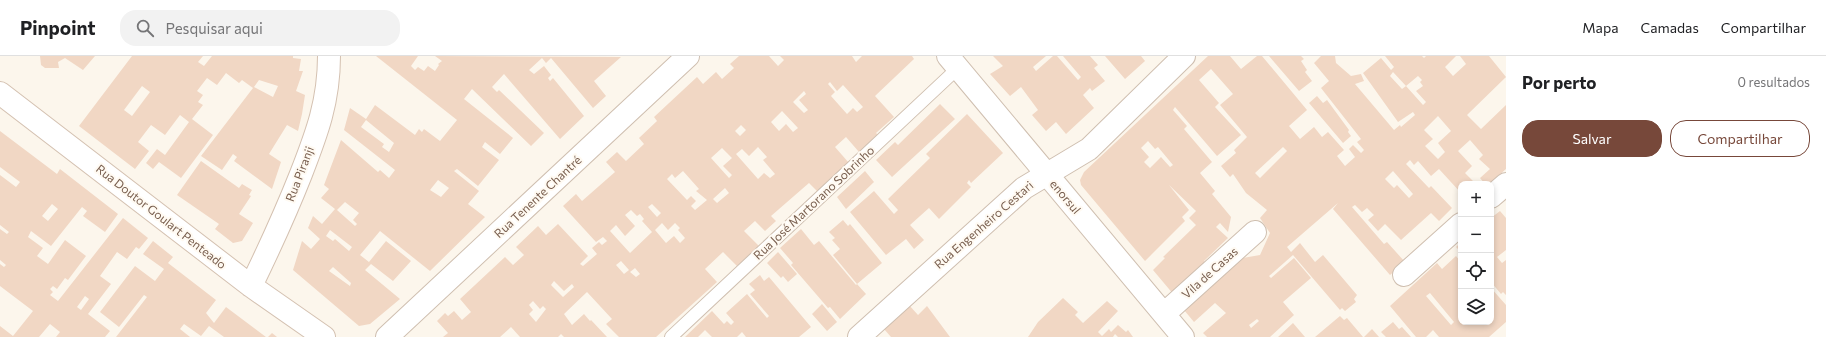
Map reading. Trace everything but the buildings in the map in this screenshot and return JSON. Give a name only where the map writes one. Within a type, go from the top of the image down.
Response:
[{"type":"street","name":"Rua Piranji","points":[[251,286],[282,223],[322,117],[329,78],[329,56]]},
{"type":"street","name":"Rua Tenente Chantré","points":[[387,337],[688,56]]},
{"type":"street","name":"Rua Engenheiro Cestari","points":[[858,337],[1008,202],[1045,174],[1072,161],[1089,149],[1184,56]]},
{"type":"street","name":"enorsul","points":[[953,62],[1045,174],[1183,337]]},
{"type":"street","name":"Rua Doutor Goulart Penteado","points":[[0,93],[251,286],[324,337]]},
{"type":"street","points":[[1494,194],[1506,184]]},
{"type":"street","points":[[1404,276],[1458,227]]},
{"type":"street","name":"Vila de Casas","points":[[1164,314],[1255,232]]},
{"type":"lane","name":"Rua José Martorano Sobrinho","points":[[671,337],[953,62]]}]
